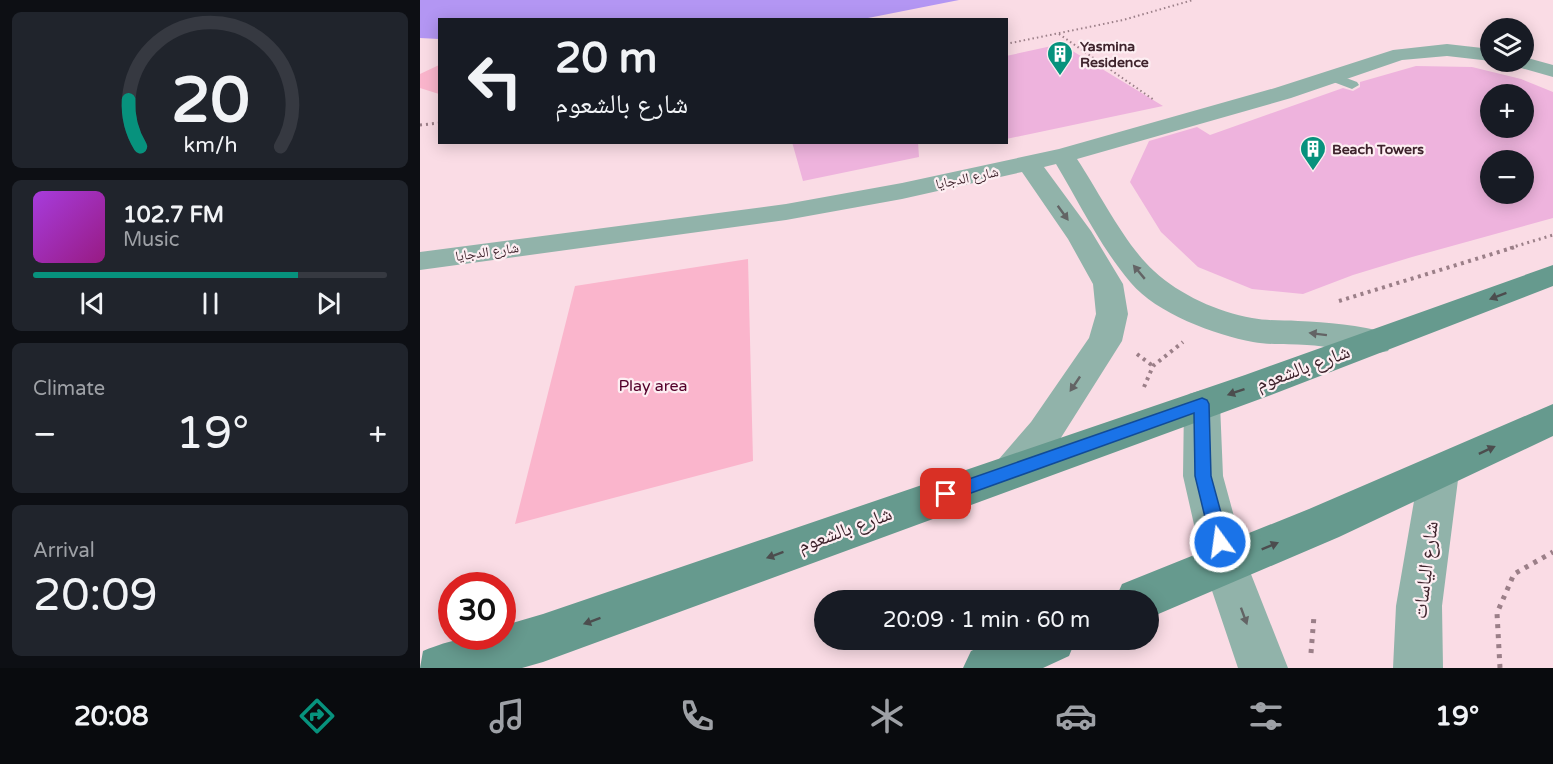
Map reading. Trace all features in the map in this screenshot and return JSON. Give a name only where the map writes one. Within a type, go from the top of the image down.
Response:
[{"type":"main road","name":"شارع بالشعوم","points":[[440,668],[543,638],[1376,342],[1553,275]]},
{"type":"main road","points":[[1159,591],[1439,472],[1553,418]]},
{"type":"main road","points":[[988,668],[1028,650]]},
{"type":"street","name":"شارع الدجايا","points":[[424,261],[786,212],[902,191],[1030,164],[1185,121],[1343,81],[1400,54],[1447,50],[1480,54]]},
{"type":"street","points":[[1534,66],[1553,71]]},
{"type":"street","points":[[1063,155],[1120,248],[1143,278],[1173,301],[1213,318],[1253,330],[1311,333],[1376,342]]},
{"type":"street","points":[[1013,471],[1044,433],[1105,341],[1112,314],[1108,284],[1081,237],[1045,189],[1030,164]]},
{"type":"street","points":[[1202,404],[1203,476],[1225,564],[1263,668]]},
{"type":"street","name":"شارع الياسات","points":[[1418,668],[1419,606],[1439,472]]},
{"type":"path","points":[[1008,44],[1123,20],[1193,0]]},
{"type":"path","points":[[1059,33],[1185,121]]},
{"type":"path","points":[[420,125],[438,123]]},
{"type":"path","points":[[1331,303],[1553,236]]},
{"type":"path","points":[[1144,389],[1153,366],[1189,337]]},
{"type":"path","points":[[1500,668],[1497,613],[1505,593],[1514,574],[1553,552]]},
{"type":"path","points":[[1311,653],[1314,616]]},
{"type":"green space","points":[[438,65],[438,94],[420,88],[420,74]]},
{"type":"green space","name":"Play area","points":[[748,259],[753,461],[515,524],[575,286]]},
{"type":"shaded area","points":[[420,0],[959,0],[868,18],[438,18],[438,39],[420,38]]},
{"type":"building","name":"Yasmina Residence","points":[[1061,44],[1163,106],[1008,139],[1008,56]]},
{"type":"building","name":"Beach Towers","points":[[1416,66],[1472,67],[1480,69],[1480,72],[1492,72],[1533,84],[1480,84],[1480,138],[1534,138],[1534,84],[1553,92],[1553,218],[1412,257],[1353,275],[1303,294],[1252,289],[1198,267],[1161,232],[1130,182],[1149,141],[1197,127],[1210,135],[1343,88],[1353,91],[1360,87],[1360,82]]},
{"type":"building","points":[[793,144],[918,144],[919,157],[803,181]]},
{"type":"place","name":"Yasmina Residence","points":[[1060,77]]},
{"type":"place","name":"Beach Towers","points":[[1313,172]]},
{"type":"route","points":[[946,494],[1202,404],[1203,476],[1220,542]]}]
